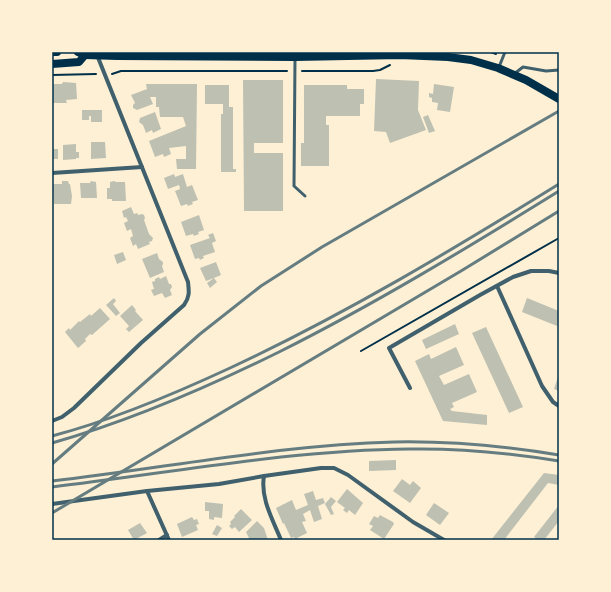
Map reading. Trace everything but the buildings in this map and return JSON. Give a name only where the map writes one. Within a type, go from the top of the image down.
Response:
[{"type":"main road","points":[[52,52],[57,52]]},
{"type":"main road","points":[[52,64],[79,62],[83,53],[97,55],[295,57],[400,55],[448,57],[472,60],[514,74],[559,99]]},
{"type":"street","points":[[52,421],[67,414],[141,342],[188,300],[189,296],[188,282],[97,55]]},
{"type":"street","points":[[52,173],[142,167]]},
{"type":"street","points":[[410,388],[389,348],[513,277],[531,271],[549,271],[559,273]]},
{"type":"street","points":[[497,286],[542,386],[553,402],[559,406]]},
{"type":"street","points":[[52,504],[148,491],[219,484],[328,467],[339,470],[352,477],[383,501],[444,540]]},
{"type":"street","points":[[264,476],[264,497],[281,540]]},
{"type":"street","points":[[148,491],[169,540]]},
{"type":"street","points":[[159,540],[167,535]]},
{"type":"lane","points":[[498,68],[505,52]]},
{"type":"lane","points":[[295,57],[294,186],[305,196]]},
{"type":"lane","points":[[514,74],[523,67],[546,71],[559,70]]},
{"type":"path","points":[[121,71],[373,71],[380,70],[394,64]]},
{"type":"path","points":[[52,75],[94,73]]},
{"type":"path","points":[[361,351],[559,238]]},
{"type":"railway","points":[[52,464],[200,334],[261,286],[322,247],[559,111]]},
{"type":"railway","points":[[52,436],[120,415],[208,378],[272,348],[397,281],[559,184]]},
{"type":"railway","points":[[52,443],[110,425],[167,403],[279,352],[386,295],[559,191]]},
{"type":"railway","points":[[52,513],[461,271],[559,211]]},
{"type":"railway","points":[[52,481],[265,452],[351,444],[394,442],[456,443],[518,449],[559,455]]},
{"type":"railway","points":[[52,487],[230,463],[320,453],[364,450],[465,450],[503,453],[559,461]]}]
